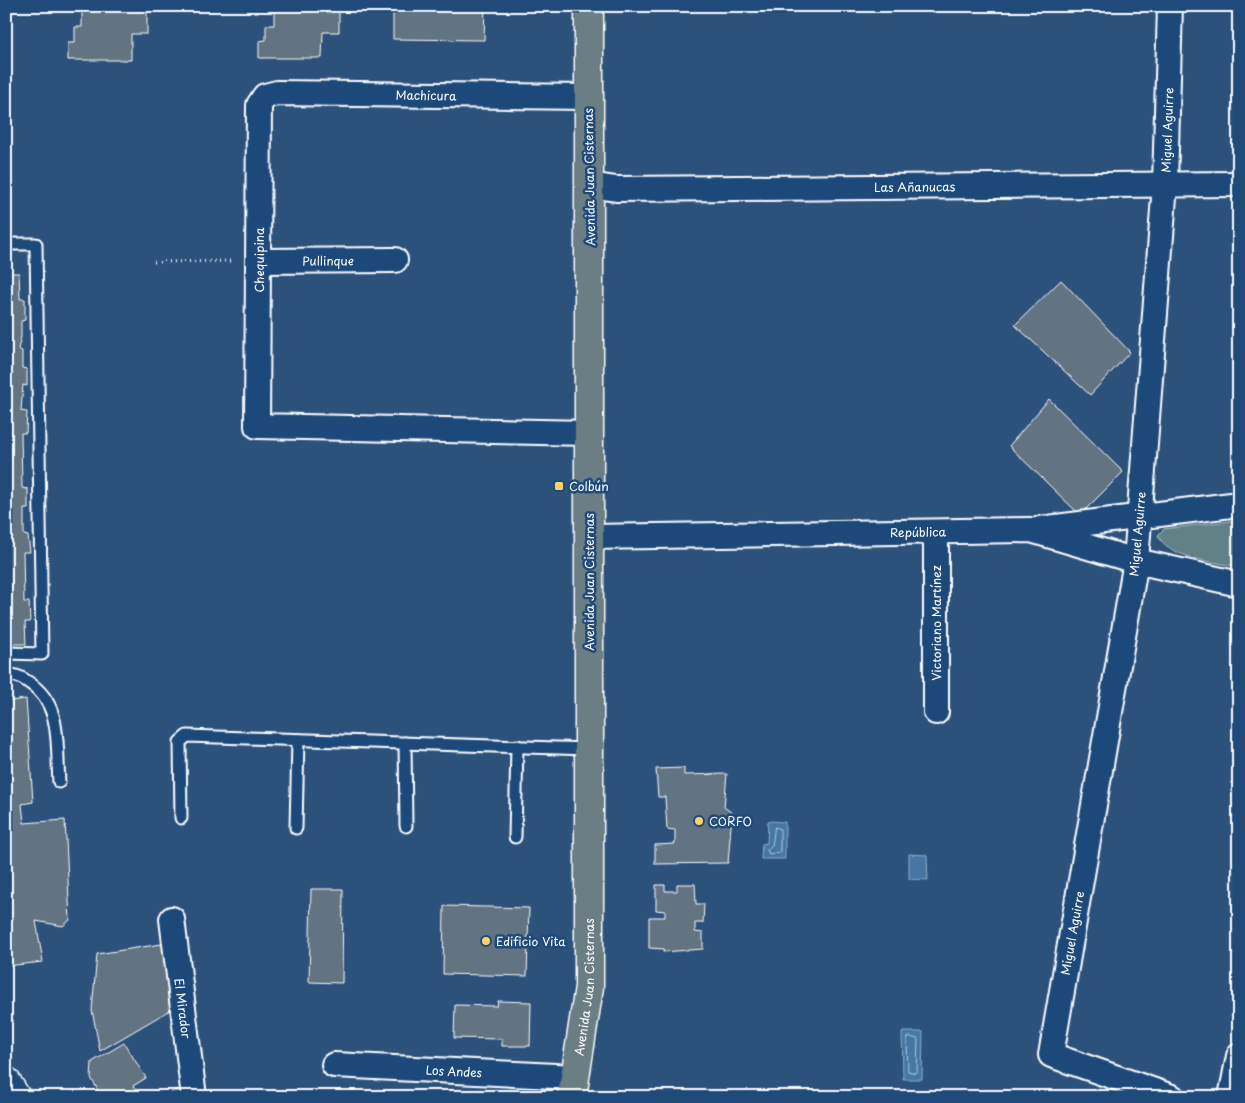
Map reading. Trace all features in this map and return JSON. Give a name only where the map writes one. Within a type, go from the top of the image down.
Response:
[{"type":"main road","name":"Avenida Juan Cisternas","points":[[573,1087],[589,986],[590,185],[588,6]]},
{"type":"main road","points":[[6,1081],[16,1097]]},
{"type":"street","name":"Miguel Aguirre","points":[[1170,6],[1165,184],[1136,561],[1051,1055],[1172,1097]]},
{"type":"street","name":"Machicura","points":[[265,96],[277,93],[588,97]]},
{"type":"street","name":"Chequipina","points":[[265,96],[259,105],[257,426],[589,433]]},
{"type":"street","name":"Las Añanucas","points":[[590,185],[616,189],[1239,184]]},
{"type":"street","name":"Pullinque","points":[[259,261],[396,260]]},
{"type":"street","points":[[1031,530],[1239,504]]},
{"type":"street","name":"República","points":[[589,537],[1031,530],[1136,561],[1239,584]]},
{"type":"street","name":"Victoriano Martínez","points":[[936,533],[936,712]]},
{"type":"street","name":"El Mirador","points":[[172,919],[194,1097]]},
{"type":"street","points":[[1231,1097],[1239,1056]]},
{"type":"street","name":"Los Andes","points":[[334,1065],[573,1087]]},
{"type":"lane","points":[[6,244],[36,244],[42,654],[6,653]]},
{"type":"lane","points":[[6,675],[21,677],[35,686],[50,702],[55,717],[59,782]]},
{"type":"lane","points":[[181,818],[180,742],[187,736],[589,749]]},
{"type":"lane","points":[[296,828],[298,740]]},
{"type":"lane","points":[[405,743],[406,826]]},
{"type":"lane","points":[[515,837],[517,746]]},
{"type":"path","points":[[154,262],[259,261]]},
{"type":"green space","points":[[1239,520],[1239,567],[1205,561],[1181,554],[1163,543],[1158,535],[1164,529]]},
{"type":"water","points":[[768,821],[785,822],[785,859],[761,859],[762,844],[767,843]]},
{"type":"water","points":[[909,854],[927,855],[928,880],[909,879]]},
{"type":"water","points":[[902,1032],[923,1032],[922,1079],[903,1079]]},
{"type":"building","points":[[82,6],[147,6],[147,34],[131,34],[131,60],[68,60],[68,43],[75,43],[75,27],[82,27]]},
{"type":"building","points":[[274,6],[339,6],[339,32],[323,32],[322,58],[259,58],[259,41],[266,40],[266,25],[274,25]]},
{"type":"building","points":[[393,6],[415,6],[415,10],[441,11],[441,6],[485,6],[484,40],[393,39]]},
{"type":"building","points":[[6,273],[19,273],[20,299],[25,299],[25,320],[21,321],[21,337],[18,349],[22,351],[22,368],[27,369],[27,386],[23,385],[21,411],[27,412],[26,433],[21,433],[22,488],[28,489],[28,509],[24,509],[24,535],[28,536],[30,552],[23,552],[24,602],[29,602],[30,622],[25,622],[26,644],[6,644]]},
{"type":"building","points":[[1061,280],[1130,352],[1090,395],[1015,325]]},
{"type":"building","points":[[1049,399],[1123,472],[1080,515],[1009,446]]},
{"type":"building","points":[[6,696],[9,696],[10,701],[26,699],[33,802],[22,804],[24,823],[65,820],[70,920],[63,926],[36,921],[43,962],[6,966]]},
{"type":"building","name":"CORFO","points":[[684,768],[684,775],[727,774],[724,807],[732,813],[728,863],[655,864],[655,845],[675,844],[675,830],[667,829],[665,797],[658,797],[656,769]]},
{"type":"building","points":[[677,884],[695,884],[696,904],[704,904],[703,923],[695,923],[695,932],[703,933],[703,949],[663,952],[664,949],[649,948],[649,917],[665,917],[665,911],[656,910],[656,885],[665,885],[665,891],[677,891]]},
{"type":"building","points":[[311,889],[343,889],[342,983],[309,982]]},
{"type":"building","name":"Edificio Vita","points":[[444,906],[529,908],[527,976],[443,974]]},
{"type":"building","points":[[162,944],[170,1010],[100,1051],[92,1010],[97,954]]},
{"type":"building","points":[[498,1001],[531,1002],[530,1046],[502,1046],[502,1039],[454,1038],[455,1005],[497,1006]]},
{"type":"building","points":[[124,1043],[146,1078],[133,1086],[140,1097],[102,1097],[91,1078],[92,1062]]},
{"type":"building","points":[[177,1089],[178,1097],[164,1097]]},
{"type":"place","name":"Colbún","points":[[559,486]]},
{"type":"place","name":"CORFO","points":[[699,821]]},
{"type":"place","name":"Edificio Vita","points":[[486,941]]}]
